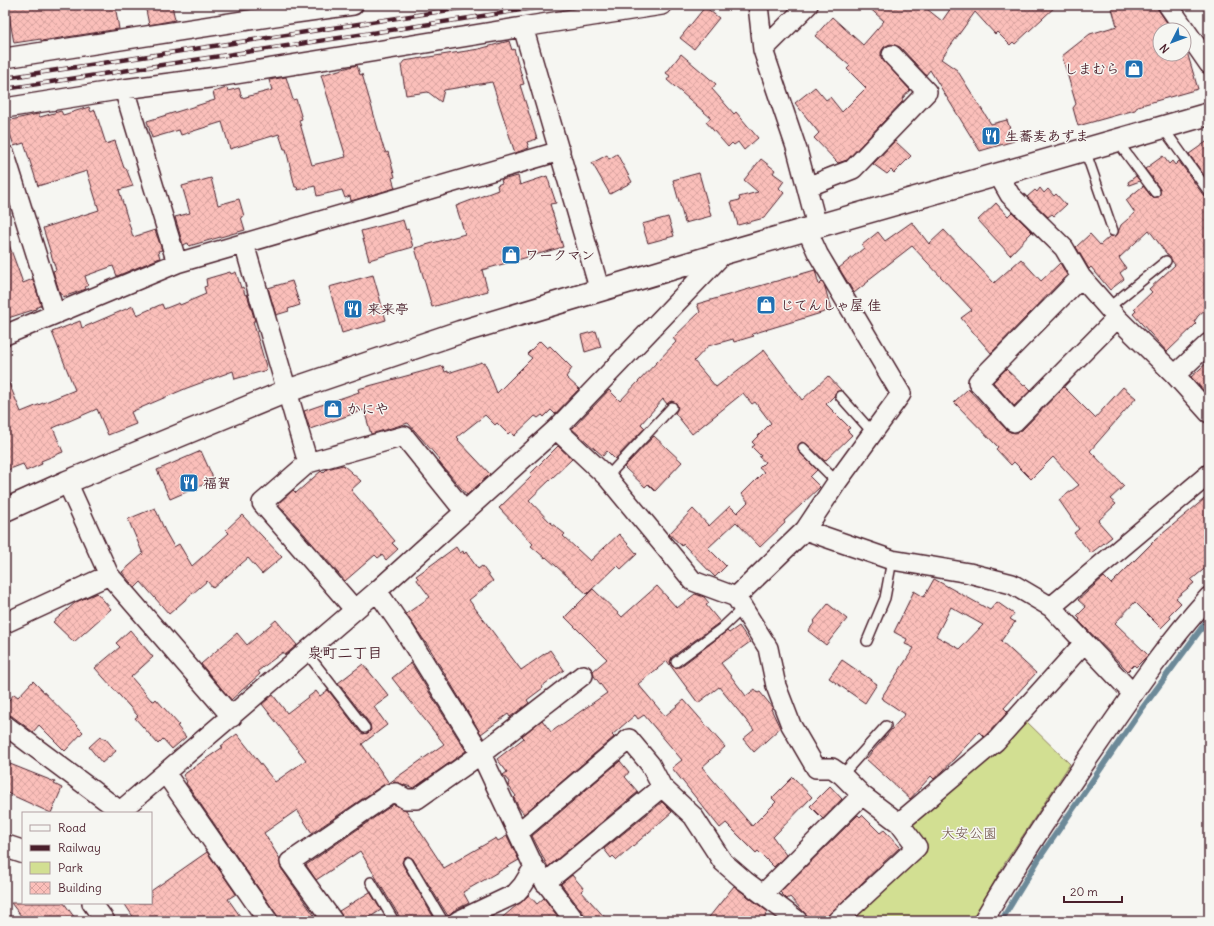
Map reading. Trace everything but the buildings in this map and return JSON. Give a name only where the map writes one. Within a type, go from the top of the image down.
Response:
[{"type":"street","points":[[5,58],[288,9],[353,5]]},
{"type":"street","points":[[5,108],[124,89],[217,77],[662,5]]},
{"type":"street","points":[[740,602],[805,530],[837,482],[901,394],[818,254],[812,228],[807,187],[763,50],[758,5]]},
{"type":"street","points":[[763,50],[808,5]]},
{"type":"street","points":[[1168,5],[1209,64]]},
{"type":"street","points":[[523,27],[600,291]]},
{"type":"street","points":[[807,187],[853,170],[927,92],[892,55]]},
{"type":"street","points":[[124,89],[177,263]]},
{"type":"street","points":[[5,510],[67,482],[287,391],[460,332],[724,253],[1209,114]]},
{"type":"street","points":[[5,335],[177,263],[560,151]]},
{"type":"street","points":[[5,155],[55,314]]},
{"type":"street","points":[[998,174],[1010,195],[1064,248],[1081,277],[1112,313],[1175,375],[1209,413]]},
{"type":"street","points":[[244,244],[308,463]]},
{"type":"street","points":[[5,725],[119,812],[166,774],[377,591],[556,429],[724,253]]},
{"type":"street","points":[[1081,277],[978,382],[1014,422],[1112,313]]},
{"type":"street","points":[[1175,375],[1209,343]]},
{"type":"street","points":[[556,429],[607,477],[693,580],[740,602],[768,648],[776,686],[791,725],[816,768],[832,768],[842,774],[862,795],[899,822],[917,847],[838,921]]},
{"type":"street","points":[[355,610],[262,503],[308,463],[404,436],[465,512]]},
{"type":"street","points":[[1051,607],[1209,474]]},
{"type":"street","points":[[67,482],[109,575],[232,717]]},
{"type":"street","points":[[805,530],[892,560],[969,572],[1012,584],[1051,607],[1133,694]]},
{"type":"street","points":[[5,623],[109,575]]},
{"type":"street","points":[[377,591],[423,660],[481,754],[534,866],[545,883],[575,921]]},
{"type":"street","points":[[983,921],[1046,818],[1133,694],[1187,621],[1209,597]]},
{"type":"street","points":[[899,822],[996,741],[1084,643]]},
{"type":"street","points":[[333,921],[290,862],[389,794],[396,793],[406,799],[417,799],[481,754],[583,675]]},
{"type":"street","points":[[519,832],[629,739],[650,764],[662,788],[693,816],[723,862],[763,894],[778,915],[798,921]]},
{"type":"street","points":[[166,774],[268,921]]},
{"type":"street","points":[[545,883],[662,788]]},
{"type":"street","points":[[763,894],[862,795]]},
{"type":"street","points":[[5,846],[22,852]]},
{"type":"street","points":[[458,921],[515,894],[523,885],[534,866]]},
{"type":"street","points":[[93,904],[105,921]]},
{"type":"lane","points":[[1162,127],[1209,192]]},
{"type":"lane","points":[[1117,140],[1155,192]]},
{"type":"lane","points":[[1085,150],[1113,231]]},
{"type":"lane","points":[[1112,313],[1166,261]]},
{"type":"lane","points":[[840,396],[873,433]]},
{"type":"lane","points":[[607,477],[672,407]]},
{"type":"lane","points":[[803,448],[837,482]]},
{"type":"lane","points":[[867,641],[885,598],[892,560]]},
{"type":"lane","points":[[676,662],[722,628],[740,602]]},
{"type":"lane","points":[[306,652],[365,728]]},
{"type":"lane","points":[[842,774],[886,726]]},
{"type":"lane","points":[[408,862],[443,921]]},
{"type":"lane","points":[[370,882],[394,921]]},
{"type":"green space","name":"大安公園","points":[[1024,719],[1070,764],[1006,861],[972,921],[845,921],[924,849],[909,825]]},
{"type":"waterway","points":[[1001,921],[1040,857],[1141,710],[1209,618]]},
{"type":"railway","points":[[5,78],[482,5]]},
{"type":"railway","points":[[5,89],[554,5]]},
{"type":"place","name":"しまむら","points":[[1134,69]]},
{"type":"place","name":"生蕎麦あずま","points":[[991,136]]},
{"type":"place","name":"ワークマン","points":[[511,255]]},
{"type":"place","name":"じてんしゃ屋 佳","points":[[766,305]]},
{"type":"place","name":"来来亭","points":[[353,309]]},
{"type":"place","name":"かにや","points":[[333,409]]},
{"type":"place","name":"福賀","points":[[189,483]]},
{"type":"district","name":"泉町二丁目","points":[[345,652]]}]
